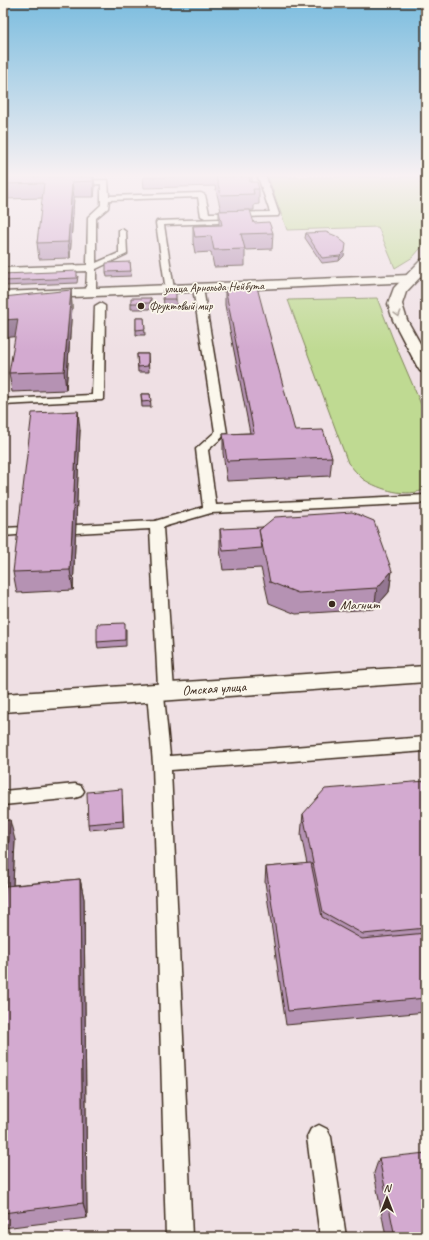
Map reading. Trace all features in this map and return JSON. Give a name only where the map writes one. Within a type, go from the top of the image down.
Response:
[{"type":"main road","points":[[426,264],[400,291],[396,304],[400,320],[426,368]]},
{"type":"main road","name":"улица Арнольда Нейбута","points":[[3,296],[426,279]]},
{"type":"main road","name":"Омская улица","points":[[3,704],[426,674]]},
{"type":"lane","points":[[91,292],[92,235]]},
{"type":"lane","points":[[3,271],[91,268],[123,254],[122,235]]},
{"type":"lane","points":[[161,235],[168,289]]},
{"type":"lane","points":[[198,288],[220,433],[202,449],[210,509]]},
{"type":"lane","points":[[3,402],[98,398],[100,306]]},
{"type":"lane","points":[[76,529],[156,525],[210,509],[426,499]]},
{"type":"lane","points":[[156,525],[162,764],[178,1237]]},
{"type":"lane","points":[[3,532],[24,531]]},
{"type":"lane","points":[[162,764],[426,744]]},
{"type":"lane","points":[[3,798],[75,791]]},
{"type":"lane","points":[[319,1137],[333,1237]]},
{"type":"green space","points":[[381,235],[426,235],[426,242],[413,257],[395,268]]},
{"type":"green space","points":[[377,298],[426,416],[426,489],[419,492],[394,492],[377,486],[359,476],[348,463],[288,300]]},
{"type":"building","points":[[38,235],[68,235],[68,242],[37,243]]},
{"type":"building","points":[[195,235],[241,235],[245,249],[214,250],[211,236],[195,237]]},
{"type":"building","points":[[307,235],[333,235],[346,244],[345,251],[340,256],[322,258]]},
{"type":"building","points":[[130,262],[131,271],[106,272],[106,263]]},
{"type":"building","points":[[77,271],[77,278],[3,281],[3,274]]},
{"type":"building","points":[[257,287],[295,431],[323,430],[332,457],[227,461],[223,434],[254,433],[225,288]]},
{"type":"building","points":[[71,290],[64,371],[9,373],[18,319],[3,320],[3,297]]},
{"type":"building","points":[[163,290],[176,290],[176,299],[163,299]]},
{"type":"building","points":[[131,298],[151,298],[150,303],[131,303]]},
{"type":"building","points":[[136,318],[144,318],[145,329],[136,330]]},
{"type":"building","points":[[137,354],[148,354],[148,366],[138,367]]},
{"type":"building","points":[[141,394],[150,394],[151,401],[142,402]]},
{"type":"building","points":[[78,411],[70,570],[13,572],[32,413]]},
{"type":"building","points":[[352,512],[374,521],[392,571],[377,588],[298,593],[270,582],[259,530],[275,517]]},
{"type":"building","points":[[263,527],[259,530],[262,548],[223,551],[220,529]]},
{"type":"building","points":[[125,623],[125,640],[97,642],[97,624]]},
{"type":"building","points":[[426,781],[426,928],[363,934],[323,912],[303,814],[325,789]]},
{"type":"building","points":[[122,789],[123,821],[88,824],[87,792]]},
{"type":"building","points":[[10,820],[6,886],[3,886],[3,821]]},
{"type":"building","points":[[311,863],[322,917],[362,939],[426,933],[426,998],[288,1011],[266,867]]},
{"type":"building","points":[[80,879],[83,1203],[3,1213],[3,942],[6,886]]},
{"type":"building","points":[[426,1153],[426,1237],[395,1237],[379,1158]]},
{"type":"place","name":"Фруктовый мир","points":[[141,306]]},
{"type":"place","name":"Магнит","points":[[332,604]]}]
